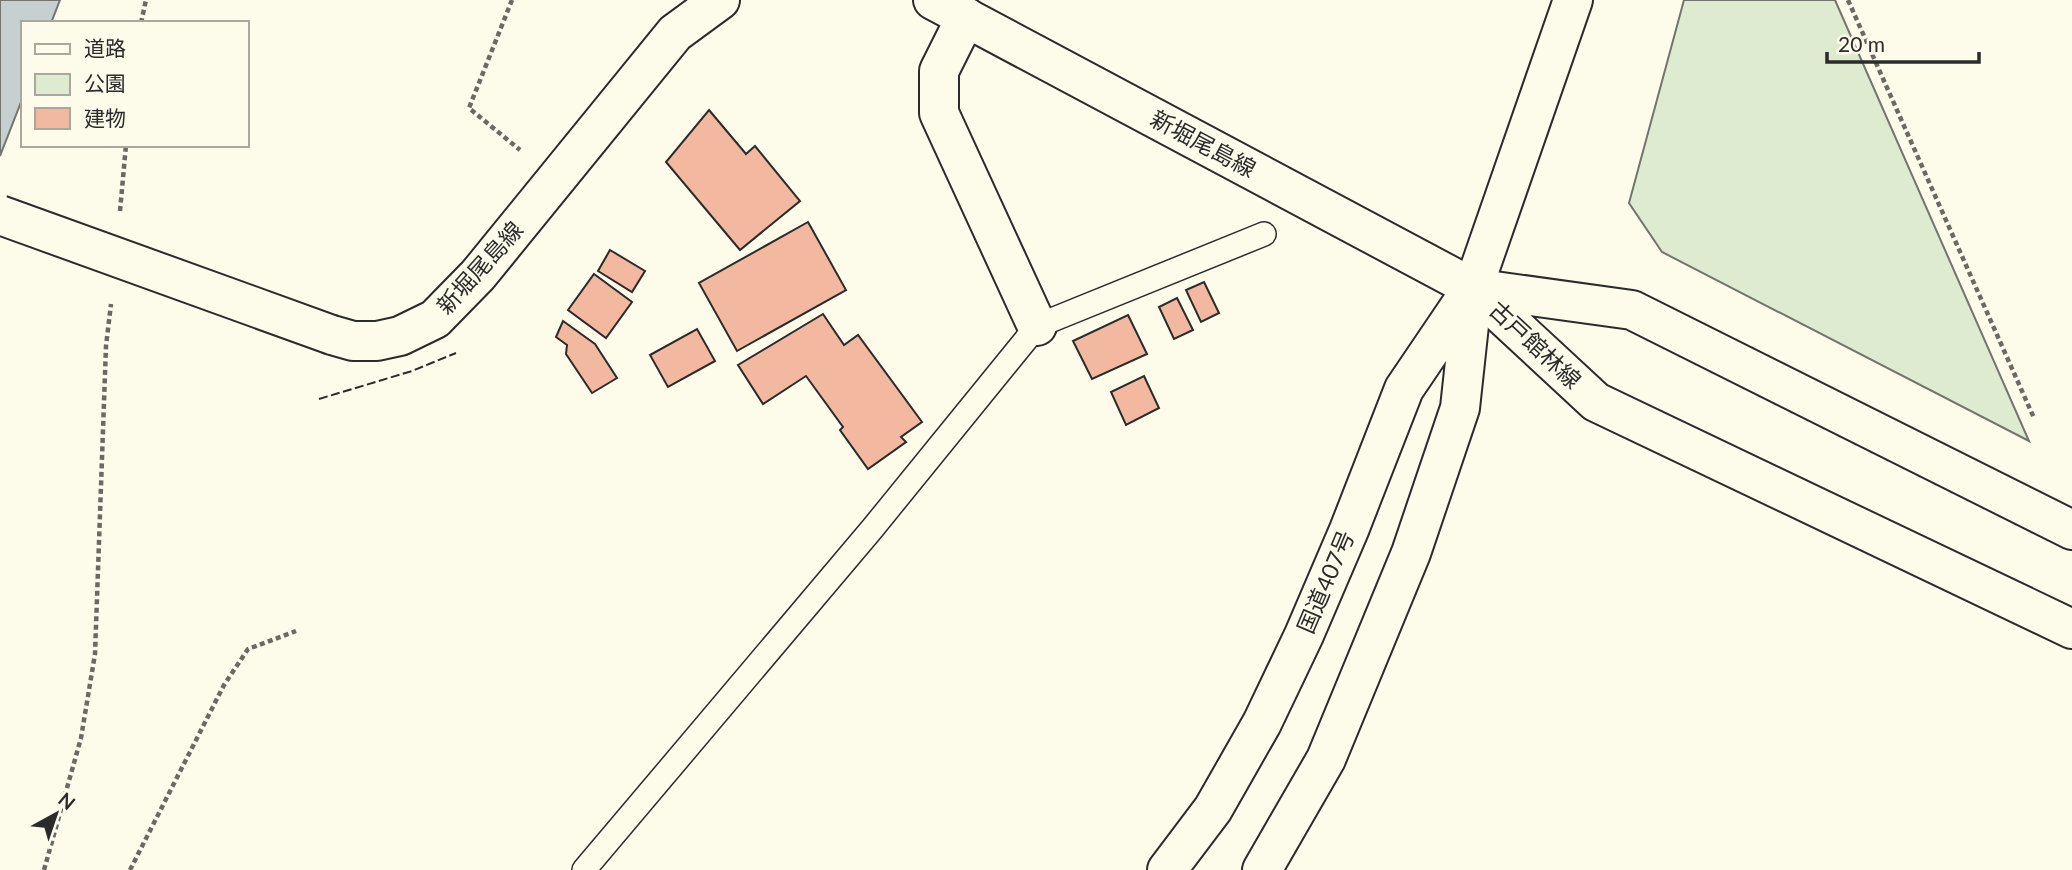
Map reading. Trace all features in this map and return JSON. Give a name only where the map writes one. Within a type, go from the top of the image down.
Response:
[{"type":"main road","name":"新堀尾島線","points":[[0,215],[352,341],[377,341],[400,336],[435,319],[478,275],[674,33],[720,0]]},
{"type":"main road","name":"国道407号","points":[[1262,870],[1326,759],[1411,553],[1460,408],[1473,288],[1573,0]]},
{"type":"main road","name":"新堀尾島線","points":[[949,8],[1473,288]]},
{"type":"main road","points":[[949,8],[939,71],[939,113],[1037,326]]},
{"type":"main road","name":"国道407号","points":[[1167,870],[1213,808],[1262,723],[1304,635],[1349,530],[1404,388],[1473,288]]},
{"type":"main road","name":"古戸館林線","points":[[1473,288],[1632,310],[2072,530]]},
{"type":"main road","name":"古戸館林線","points":[[1473,288],[1596,402],[2072,629]]},
{"type":"lane","points":[[584,870],[872,529],[1037,326],[1264,234]]},
{"type":"path","points":[[141,21],[146,0]]},
{"type":"path","points":[[512,0],[469,108],[522,151]]},
{"type":"path","points":[[1848,0],[2034,418]]},
{"type":"path","points":[[120,212],[126,147]]},
{"type":"path","points":[[44,870],[81,738],[95,654],[106,346],[112,293]]},
{"type":"path","points":[[130,870],[224,685],[248,649],[296,631]]},
{"type":"green space","points":[[1684,0],[1835,0],[2029,441],[1662,252],[1629,203]]},
{"type":"shaded area","points":[[0,0],[60,0],[52,21],[21,21],[21,102],[0,156]]},
{"type":"building","points":[[709,110],[746,154],[755,146],[800,201],[740,250],[666,162]]},
{"type":"building","points":[[808,222],[846,290],[737,351],[699,283]]},
{"type":"building","points":[[610,250],[645,271],[632,292],[598,271]]},
{"type":"building","points":[[594,274],[632,302],[606,338],[568,310]]},
{"type":"building","points":[[1204,282],[1219,313],[1201,322],[1186,290]]},
{"type":"building","points":[[1177,298],[1193,330],[1174,339],[1159,307]]},
{"type":"building","points":[[823,314],[844,345],[858,335],[922,422],[901,437],[906,442],[868,469],[840,430],[843,427],[806,376],[763,404],[738,365]]},
{"type":"building","points":[[1128,315],[1147,354],[1092,379],[1073,341]]},
{"type":"building","points":[[563,321],[595,344],[617,378],[592,393],[566,354],[567,345],[556,337]]},
{"type":"building","points":[[697,329],[715,361],[668,387],[650,355]]},
{"type":"building","points":[[1144,376],[1159,408],[1126,425],[1111,392]]},
{"type":"fence","points":[[319,399],[412,371],[456,353]]}]
